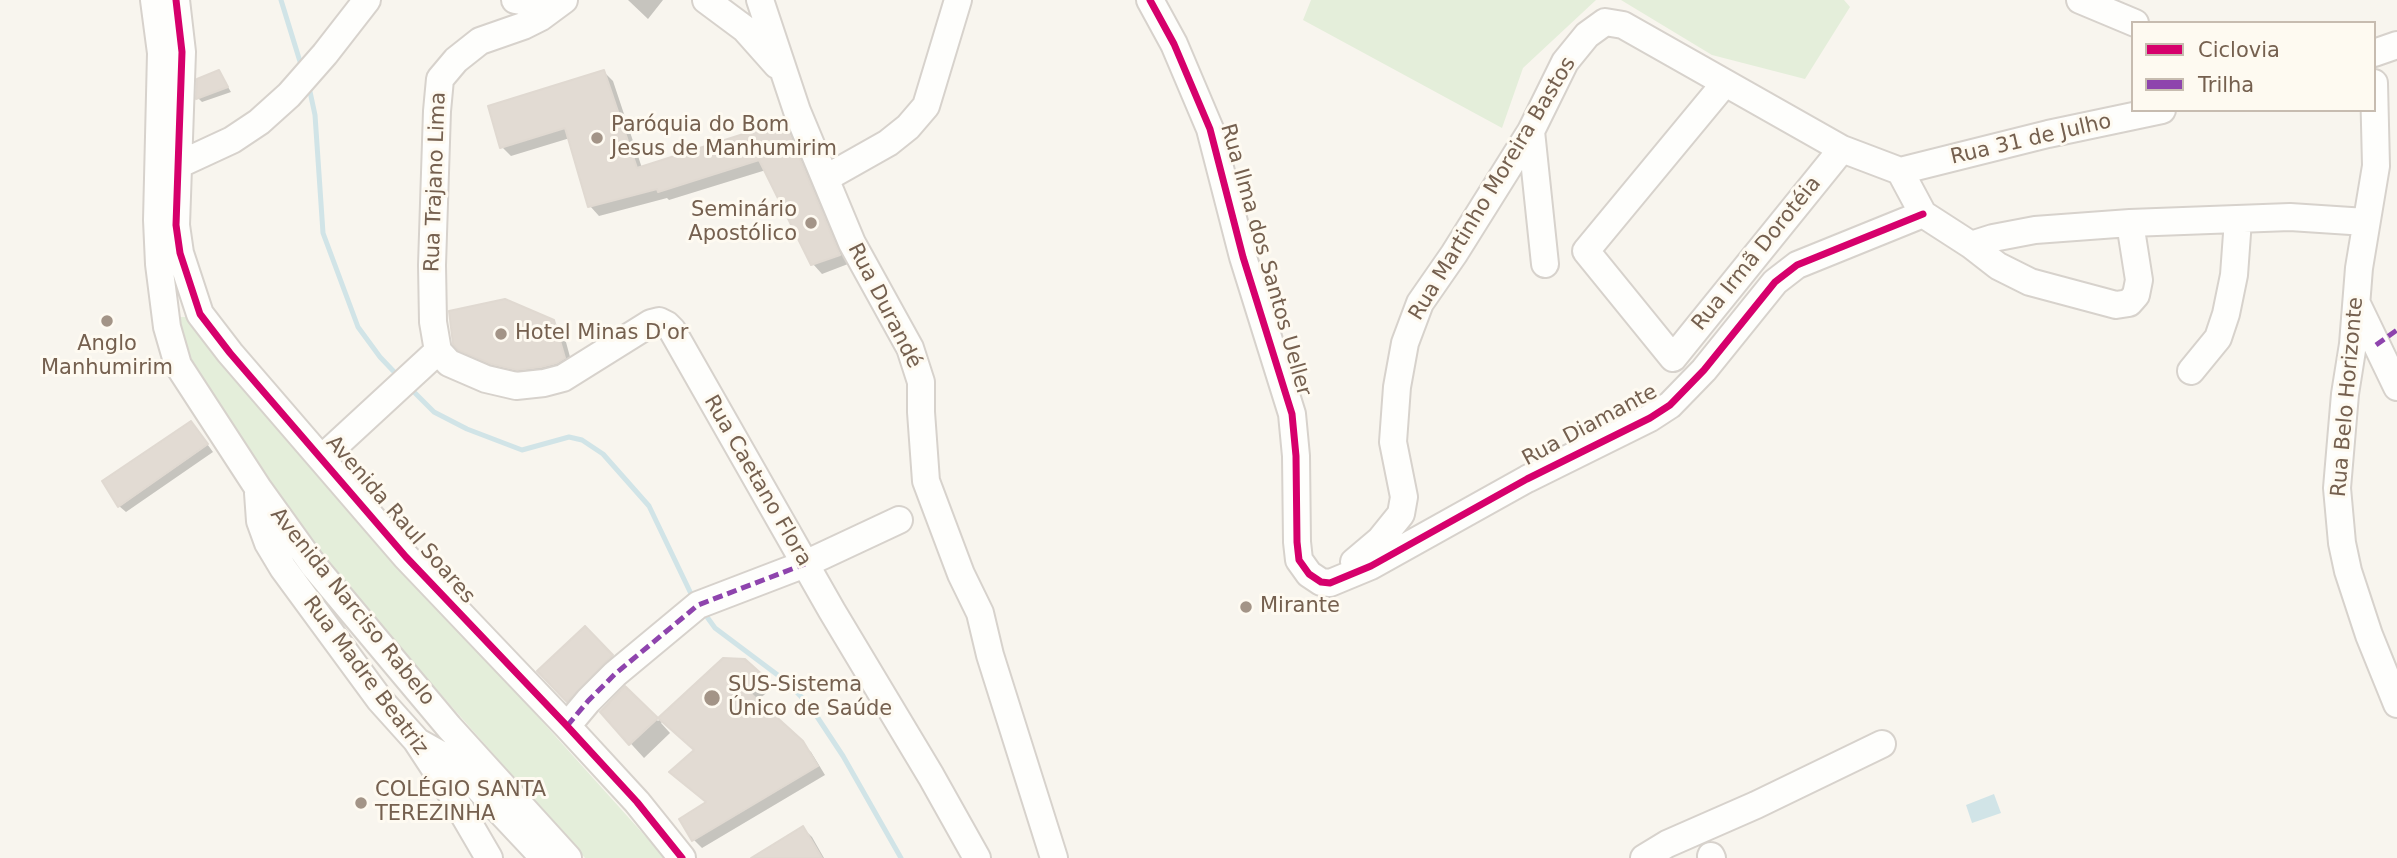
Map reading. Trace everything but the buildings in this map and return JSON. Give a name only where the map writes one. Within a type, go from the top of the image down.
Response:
[{"type":"street","points":[[154,0],[161,53],[169,174]]},
{"type":"street","points":[[169,174],[183,52],[176,0]]},
{"type":"street","points":[[169,174],[244,133],[289,95],[326,54],[367,0]]},
{"type":"street","points":[[515,0],[544,0]]},
{"type":"street","name":"Rua Trajano Lima","points":[[433,355],[432,265],[440,79],[456,60],[480,41],[523,26],[564,0]]},
{"type":"street","points":[[706,0],[745,29],[783,71]]},
{"type":"street","name":"Rua Durandé","points":[[761,0],[783,71],[852,243],[910,348],[918,371],[921,382],[926,481],[961,574],[979,613],[1054,858]]},
{"type":"street","points":[[826,178],[888,143],[908,127],[926,106],[958,0]]},
{"type":"street","name":"Rua Ilma dos Santos Ueller","points":[[1150,0],[1174,44],[1210,129],[1243,257],[1292,414],[1299,560],[1309,574],[1321,582],[1329,583]]},
{"type":"street","points":[[2080,0],[2131,21]]},
{"type":"street","name":"Rua Martinho Moreira Bastos","points":[[1329,583],[1380,540],[1401,514],[1404,497],[1393,442],[1397,387],[1405,343],[1420,303],[1531,131],[1565,62],[1587,35],[1605,22],[1623,25],[1842,149],[1900,172]]},
{"type":"street","points":[[2376,52],[2397,45]]},
{"type":"street","name":"Rua Irmã Dorotéia","points":[[1726,83],[1586,251],[1673,359],[1842,149]]},
{"type":"street","name":"Rua 31 de Julho","points":[[1900,172],[2048,134],[2152,112]]},
{"type":"street","name":"Rua Belo Horizonte","points":[[2375,112],[2376,166],[2359,268],[2337,488],[2346,562],[2357,603],[2397,704]]},
{"type":"street","points":[[1531,131],[1545,264]]},
{"type":"street","points":[[1900,172],[1923,214],[1998,266],[2030,282],[2116,306],[2129,303],[2136,295],[2139,280],[2130,223]]},
{"type":"street","name":"Avenida Narciso Rabelo","points":[[169,174],[157,220],[161,293],[178,365],[189,384],[314,566],[449,727],[568,858]]},
{"type":"street","name":"Avenida Raul Soares","points":[[169,174],[175,194],[178,244],[200,314],[230,353],[406,557],[567,726],[636,802],[682,858]]},
{"type":"street","name":"Rua Diamante","points":[[1329,583],[1371,566],[1527,479],[1650,418],[1670,405],[1704,370],[1775,282],[1797,265],[1923,214]]},
{"type":"street","points":[[1971,245],[2035,230],[2130,223],[2290,217],[2367,222]]},
{"type":"street","points":[[2190,371],[2218,338],[2226,314],[2234,275],[2238,220]]},
{"type":"street","points":[[2357,302],[2397,387]]},
{"type":"street","points":[[167,327],[173,316],[183,310],[200,314]]},
{"type":"street","name":"Rua Caetano Flora","points":[[433,355],[486,379],[516,386],[544,383],[563,378],[651,323],[659,321],[667,325],[976,858]]},
{"type":"street","points":[[322,458],[433,355]]},
{"type":"street","name":"Rua Madre Beatriz","points":[[258,488],[260,521],[268,543],[283,568],[380,700],[416,740],[489,858]]},
{"type":"street","points":[[567,726],[615,674],[698,605],[805,564],[899,520]]},
{"type":"street","points":[[416,740],[454,762],[544,858]]},
{"type":"street","points":[[1644,858],[1702,827],[1756,805],[1882,744]]},
{"type":"green space","points":[[1311,0],[1596,0],[1523,68],[1502,128],[1303,20]]},
{"type":"green space","points":[[1621,0],[1844,0],[1850,7],[1805,79],[1712,55]]},
{"type":"green space","points":[[180,317],[194,317],[476,648],[665,858],[585,858],[326,564],[269,490],[171,331]]},
{"type":"shaded area","points":[[1994,794],[2001,813],[1972,823],[1966,805]]},
{"type":"waterway","points":[[281,0],[302,68]]},
{"type":"waterway","points":[[309,87],[315,115],[323,233],[358,327],[399,377]]},
{"type":"waterway","points":[[408,386],[434,412],[467,429],[522,450],[569,437],[582,440],[603,454],[649,506],[694,600]]},
{"type":"waterway","points":[[702,610],[715,628],[787,682],[810,706],[843,756],[901,858]]},
{"type":"marked path","points":[[2376,345],[2397,330]]},
{"type":"marked path","points":[[567,726],[615,674],[698,605],[805,564]]},
{"type":"cycle path","points":[[176,0],[182,52],[176,225],[180,253],[200,314],[230,353],[406,557],[637,802],[682,858]]},
{"type":"cycle path","points":[[1150,0],[1174,44],[1210,129],[1243,257],[1292,414],[1299,560],[1309,574],[1321,582],[1330,583],[1371,566],[1527,479],[1650,418],[1670,405],[1704,370],[1775,282],[1797,265],[1923,214]]},
{"type":"place","name":"Paróquia do Bom Jesus de Manhumirim","points":[[597,138]]},
{"type":"place","name":"Seminário Apostólico","points":[[811,223]]},
{"type":"place","name":"Anglo Manhumirim","points":[[107,321]]},
{"type":"place","name":"Hotel Minas D'or","points":[[501,334]]},
{"type":"place","name":"Mirante","points":[[1246,607]]},
{"type":"place","name":"SUS-Sistema Único de Saúde","points":[[712,698]]},
{"type":"place","name":"COLÉGIO SANTA TEREZINHA","points":[[361,803]]}]
